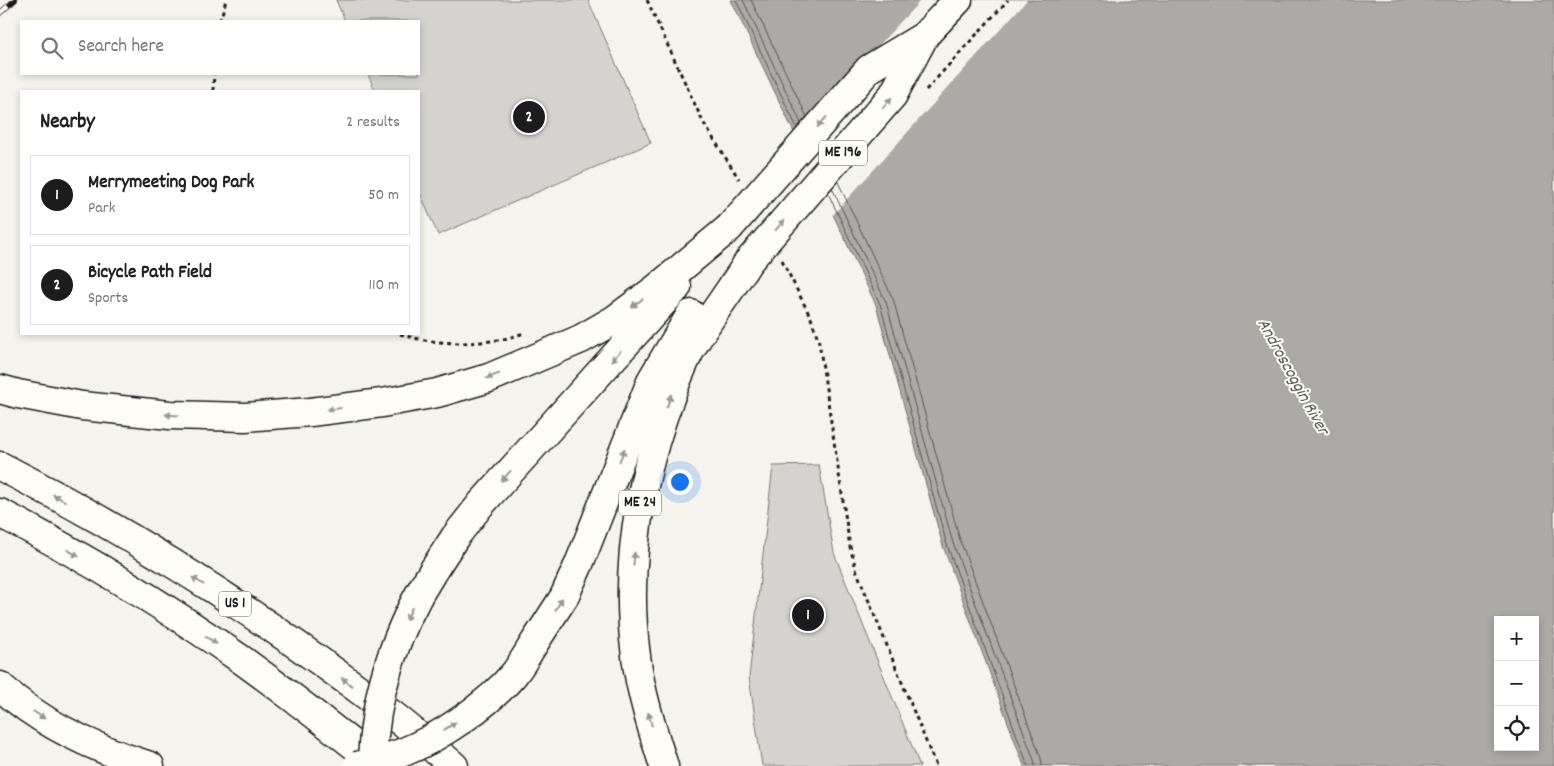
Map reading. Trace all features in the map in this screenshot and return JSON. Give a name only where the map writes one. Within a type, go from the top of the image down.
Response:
[{"type":"highway","name":"ME 196","points":[[729,228],[869,70],[925,35],[958,0]]},
{"type":"highway","name":"ME 196","points":[[748,262],[893,95],[925,35]]},
{"type":"highway","points":[[0,389],[82,406],[170,415],[245,417],[310,412],[382,403],[437,393],[489,378],[581,339],[614,320],[657,288],[729,228]]},
{"type":"highway","points":[[372,766],[374,734],[390,663],[406,619],[419,592],[455,536],[481,504],[634,336],[729,228]]},
{"type":"highway","points":[[358,766],[402,752],[434,737],[491,697],[514,674],[564,597],[652,380],[664,358],[708,289],[720,277],[748,262]]},
{"type":"highway","name":"ME 24","points":[[664,766],[640,680],[634,640],[632,579],[636,522],[646,472],[678,377],[705,327],[732,289],[748,262]]},
{"type":"highway","name":"US 1","points":[[0,466],[97,519],[248,612],[390,714],[454,766]]},
{"type":"highway","name":"US 1","points":[[0,512],[99,568],[194,628],[310,710],[380,766]]},
{"type":"highway","points":[[0,686],[28,708],[71,735],[115,755],[143,764]]},
{"type":"path","points":[[220,20],[226,0]]},
{"type":"path","points":[[648,0],[703,122],[741,182]]},
{"type":"path","points":[[213,90],[214,75]]},
{"type":"path","points":[[781,260],[811,318],[819,342],[850,547],[857,572],[936,766]]},
{"type":"path","points":[[404,335],[458,343],[499,340],[528,332]]},
{"type":"shaded area","points":[[336,0],[588,0],[651,143],[438,235],[420,193],[420,90],[375,90],[368,75],[420,75],[420,20],[345,20]]},
{"type":"shaded area","points":[[819,465],[834,553],[920,766],[762,766],[749,677],[773,466]]},
{"type":"water","name":"Androscoggin River","points":[[731,0],[1554,0],[1554,766],[1024,766],[943,546],[876,305]]},
{"type":"pier","points":[[921,0],[1027,0],[831,217],[793,137]]},
{"type":"railway","points":[[0,13],[15,0]]},
{"type":"place","name":"Bicycle Path Field","points":[[529,117]]},
{"type":"place","name":"Merrymeeting Dog Park","points":[[808,615]]}]
